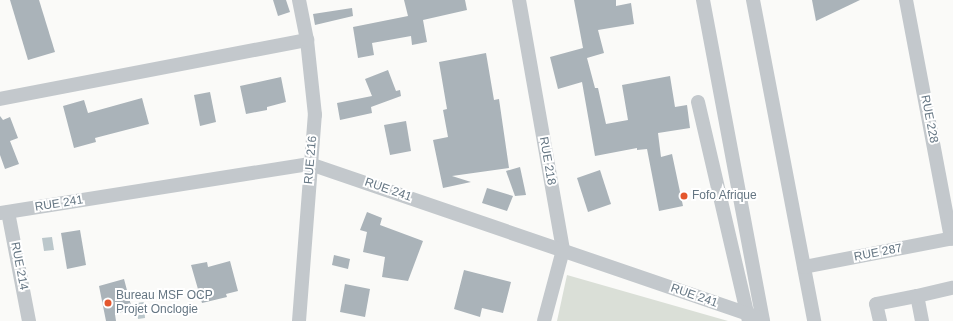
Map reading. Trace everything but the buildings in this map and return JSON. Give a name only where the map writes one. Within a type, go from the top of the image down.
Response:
[{"type":"street","name":"RUE 216","points":[[299,0],[307,40],[315,116],[310,164],[299,321]]},
{"type":"street","name":"RUE 218","points":[[519,0],[563,250],[544,321]]},
{"type":"street","points":[[703,0],[755,319]]},
{"type":"street","points":[[753,0],[814,321]]},
{"type":"street","name":"RUE 228","points":[[906,0],[952,239]]},
{"type":"street","points":[[0,99],[307,40]]},
{"type":"street","points":[[698,102],[755,319]]},
{"type":"street","name":"RUE 241","points":[[4,213],[310,164],[563,250],[755,319]]},
{"type":"street","name":"RUE 214","points":[[4,213],[29,321]]},
{"type":"street","name":"RUE 287","points":[[804,267],[952,239]]},
{"type":"street","points":[[880,321],[876,304],[953,288]]},
{"type":"street","points":[[917,296],[922,321]]},
{"type":"shaded area","points":[[52,237],[54,250],[44,251],[42,238]]},
{"type":"shaded area","points":[[567,275],[728,321],[557,321]]},
{"type":"shaded area","points":[[144,302],[145,318],[138,319],[136,303]]},
{"type":"place","name":"Fofo Afrique","points":[[684,196]]},
{"type":"place","name":"Bureau MSF OCP Projet Onclogie","points":[[108,303]]}]
